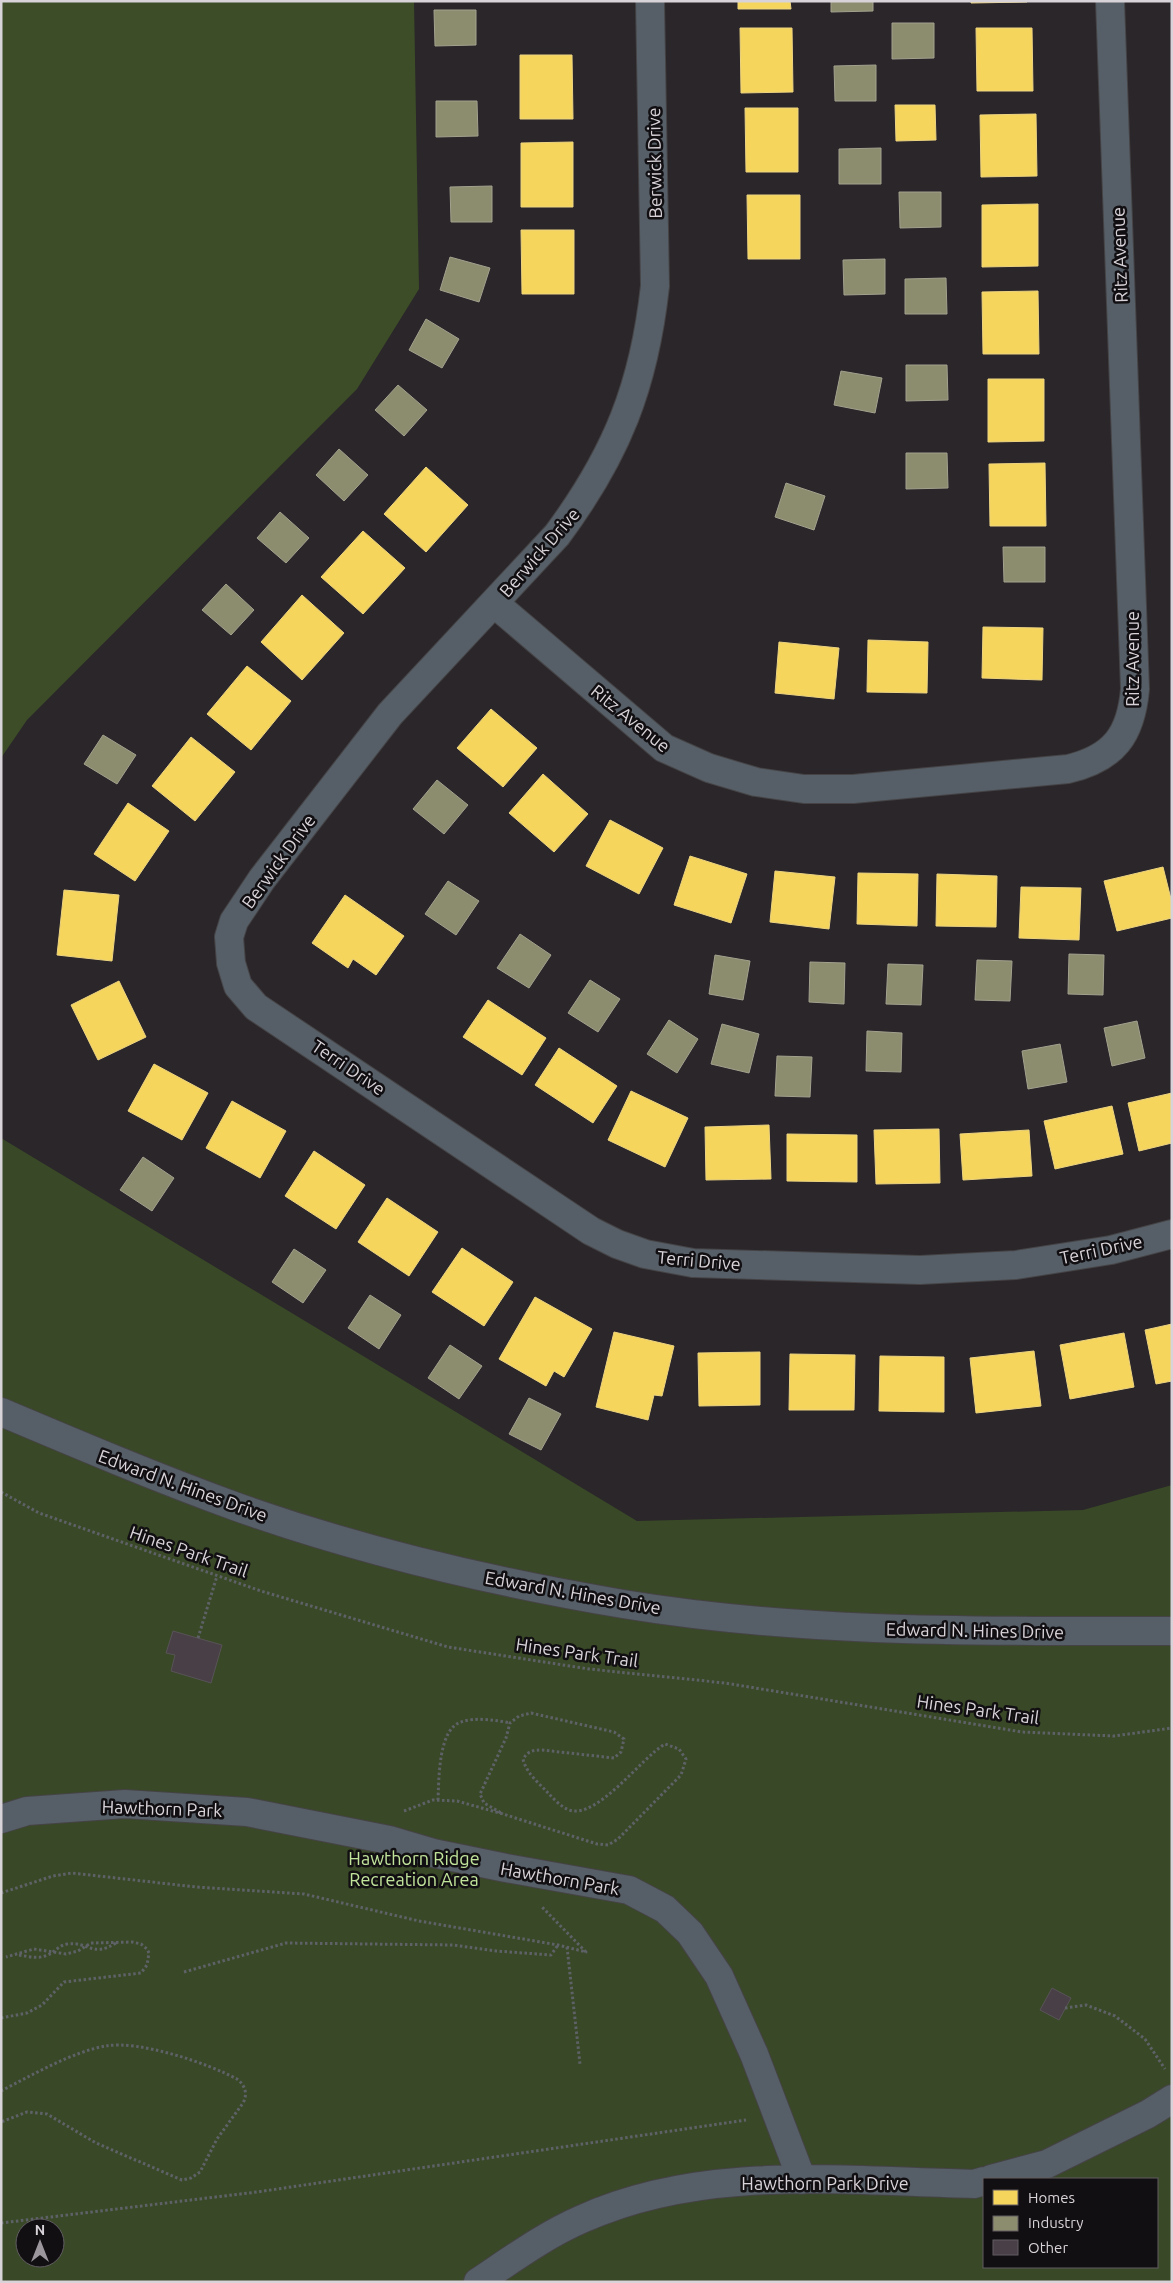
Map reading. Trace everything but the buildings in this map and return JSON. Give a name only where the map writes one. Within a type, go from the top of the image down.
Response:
[{"type":"street","name":"Berwick Drive","points":[[231,964],[230,937],[234,921],[262,879],[390,714],[558,535],[582,503],[603,468],[630,406],[651,327],[656,270],[650,1]]},
{"type":"street","name":"Ritz Avenue","points":[[494,603],[664,748],[709,768],[756,782],[804,789],[853,790],[1048,770],[1085,764],[1100,757],[1114,746],[1124,733],[1133,712],[1135,689],[1110,1]]},
{"type":"street","name":"Terri Drive","points":[[231,964],[238,986],[256,1006],[591,1231],[645,1254],[694,1262],[920,1270],[1016,1266],[1111,1250],[1172,1234]]},
{"type":"street","name":"Edward N. Hines Drive","points":[[1,1412],[102,1456],[238,1508],[352,1544],[468,1573],[624,1604],[724,1616],[911,1630],[1172,1631]]},
{"type":"street","name":"Hawthorn Park","points":[[1,1819],[27,1811],[125,1804],[247,1812],[389,1840],[506,1868],[629,1890],[664,1909],[690,1933],[718,1976],[754,2054],[802,2180]]},
{"type":"street","points":[[994,2178],[1046,2164],[1148,2114],[1172,2099]]},
{"type":"street","name":"Hawthorn Park Drive","points":[[478,2282],[527,2250],[581,2219],[642,2197],[759,2180],[974,2184],[983,2181]]},
{"type":"path","name":"Hines Park Trail","points":[[1,1492],[39,1513],[260,1591],[448,1646],[589,1669],[724,1683],[1022,1732],[1114,1736],[1172,1728]]},
{"type":"path","points":[[198,1638],[217,1576]]},
{"type":"path","points":[[389,1840],[397,1814],[419,1804],[438,1800],[457,1801],[597,1844],[608,1845],[618,1839],[680,1775],[686,1759],[679,1749],[665,1744],[655,1750],[608,1796],[592,1807],[580,1811],[570,1811],[558,1803],[525,1768],[523,1760],[526,1754],[532,1750],[542,1750],[614,1758],[621,1752],[624,1739],[614,1732],[531,1713],[519,1716],[510,1723],[506,1738],[480,1794],[484,1803],[503,1814]]},
{"type":"path","points":[[438,1800],[440,1756],[450,1730],[459,1722],[498,1720],[510,1723]]},
{"type":"path","points":[[1,1893],[53,1876],[72,1873],[196,1887],[304,1894],[419,1921],[558,1945],[586,1952],[506,1868]]},
{"type":"path","points":[[1,2018],[28,2012],[42,2005],[64,1982],[140,1973],[148,1965],[149,1953],[148,1948],[132,1942],[91,1943],[73,1953],[52,1953],[43,1948],[34,1948],[18,1955],[6,1957]]},
{"type":"path","points":[[18,1955],[41,1957],[52,1953],[66,1944],[90,1950],[102,1950],[116,1943]]},
{"type":"path","points":[[184,1972],[286,1943],[454,1945],[496,1952],[551,1955],[558,1945]]},
{"type":"path","points":[[567,1947],[580,2064]]},
{"type":"path","points":[[1065,2008],[1086,2005],[1115,2016],[1145,2039],[1167,2071]]},
{"type":"path","points":[[1,2091],[81,2053],[109,2045],[153,2049],[176,2054],[234,2078],[244,2087],[246,2096],[211,2149],[200,2172],[191,2178],[182,2180],[168,2176],[96,2144],[47,2114],[28,2112],[1,2122]]},
{"type":"path","points":[[1,2223],[257,2192],[778,2115]]},
{"type":"green space","points":[[1,1],[414,1],[419,289],[357,389],[27,720],[1,758]]},
{"type":"green space","name":"Hawthorn Ridge Recreation Area","points":[[1,1138],[637,1521],[1083,1510],[1172,1485],[1172,2282],[1,2282]]}]
